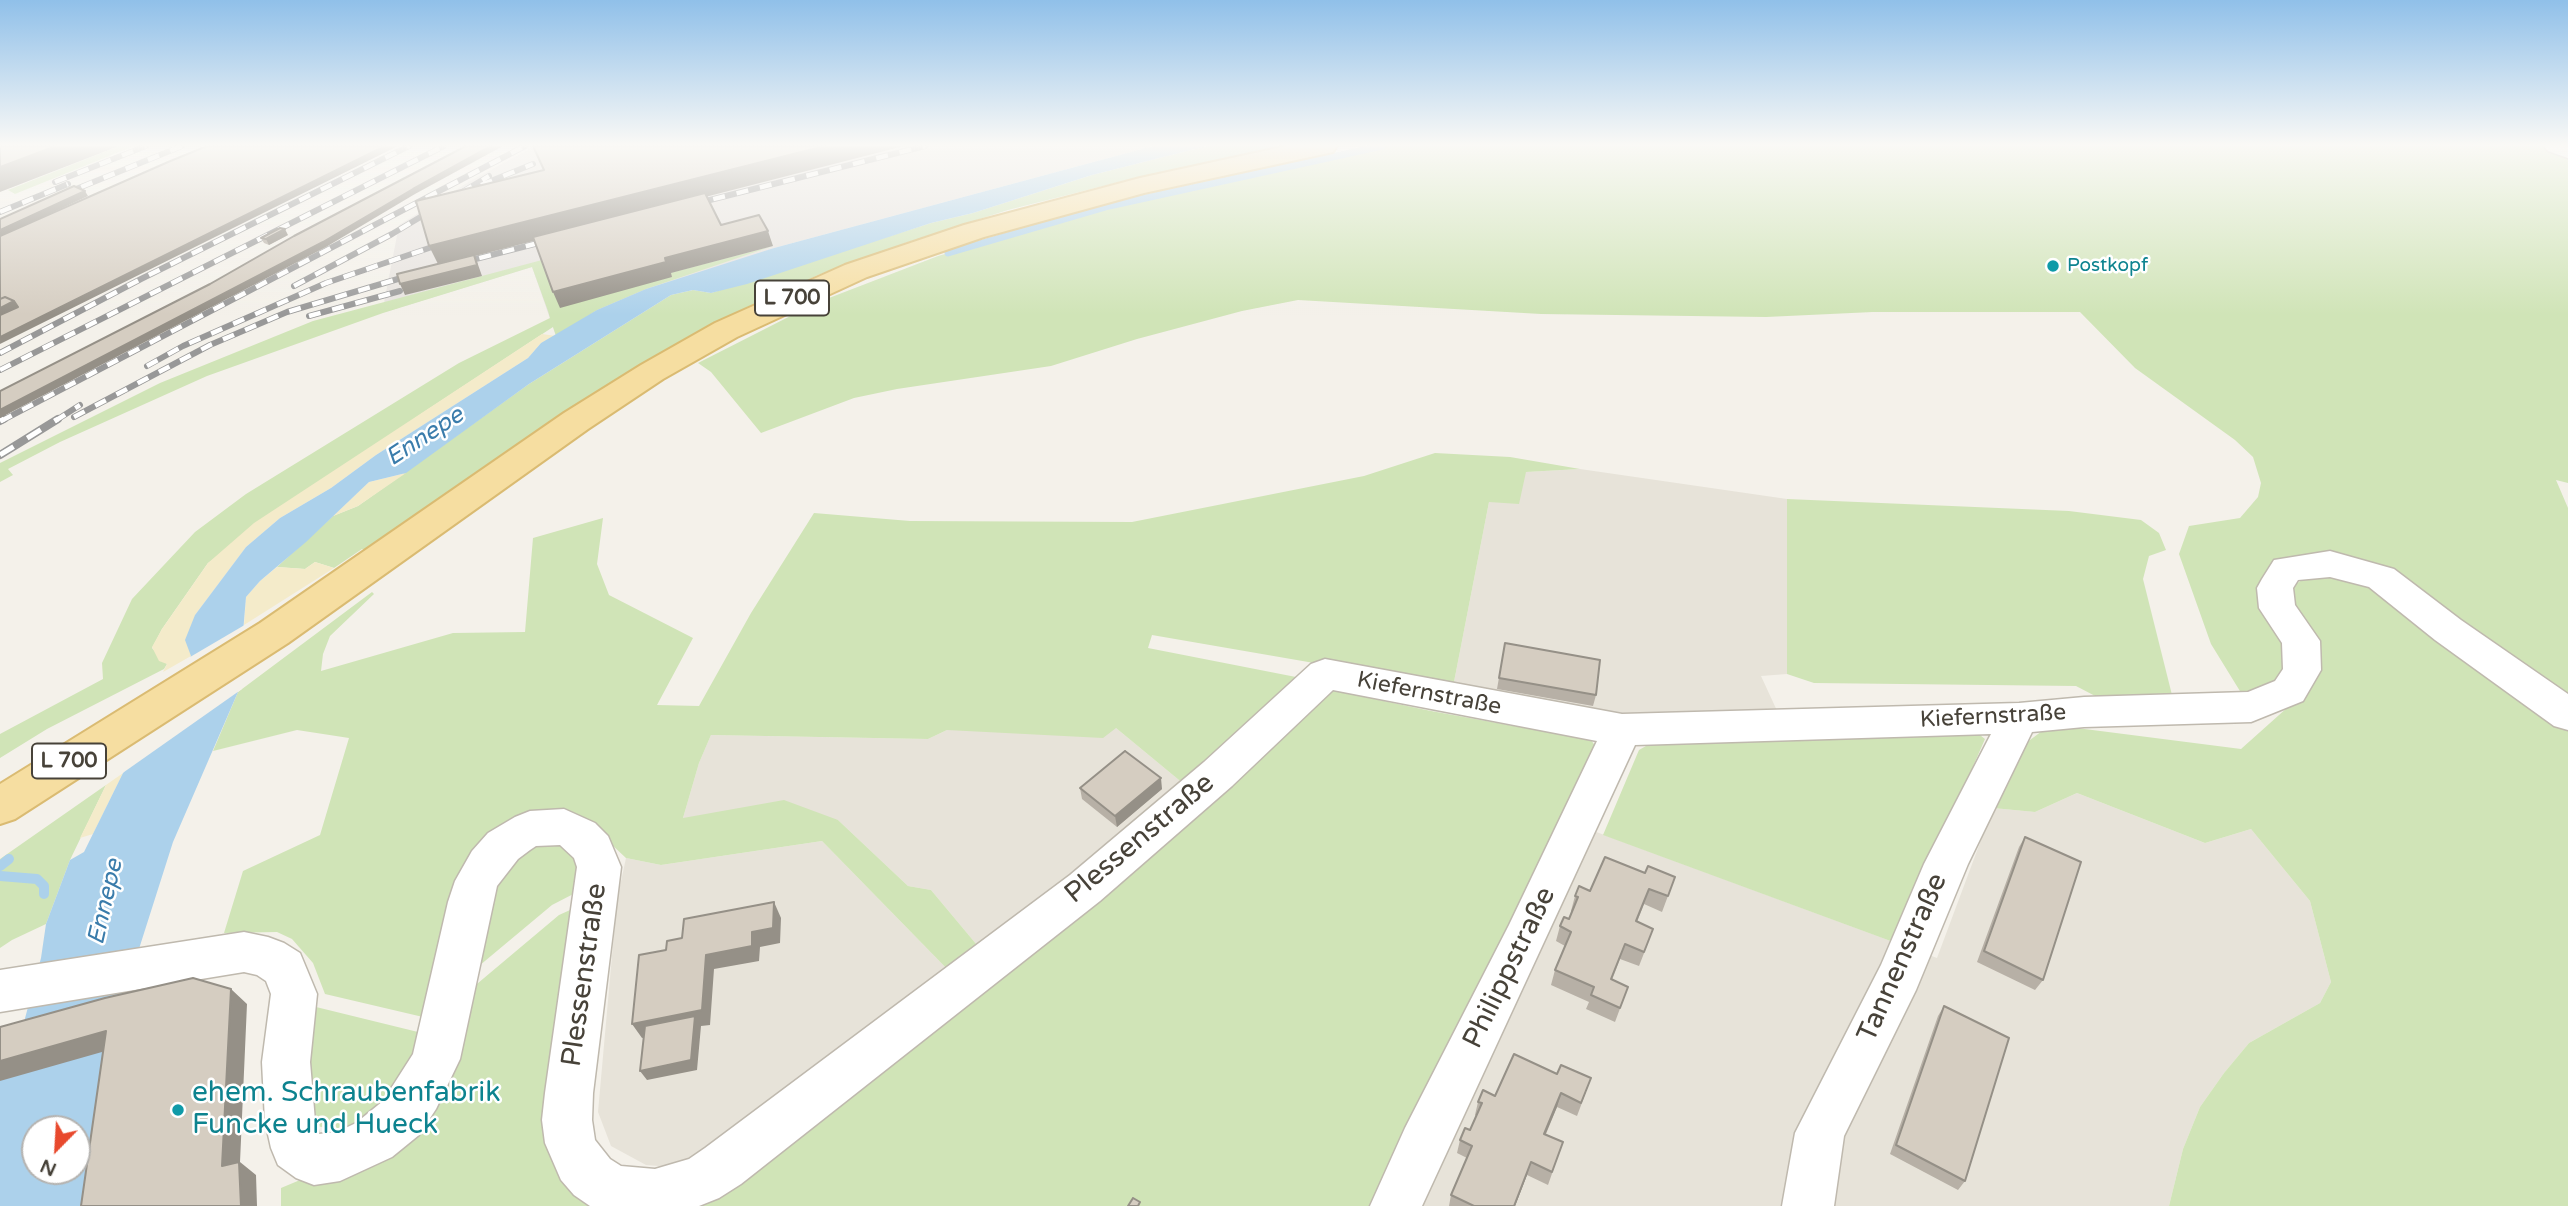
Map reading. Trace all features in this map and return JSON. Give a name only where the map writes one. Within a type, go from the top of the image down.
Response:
[{"type":"main road","name":"L 700","points":[[0,806],[274,632],[652,372],[790,299],[900,256],[1076,202]]},
{"type":"street","name":"Kiefernstraße","points":[[1256,736],[1325,674],[1622,730],[2019,718],[2084,712],[2251,707],[2289,691],[2302,670],[2301,642],[2277,608],[2275,588],[2287,569],[2330,564],[2381,578],[2448,630],[2568,715]]},
{"type":"street","name":"Tannenstraße","points":[[1808,1206],[1820,1133],[1900,975],[1946,864],[2019,718]]},
{"type":"street","name":"Philippstraße","points":[[1396,1206],[1622,730]]},
{"type":"street","name":"Plessenstraße","points":[[13,989],[244,951],[268,957],[284,968],[294,994],[286,1062],[289,1121],[296,1148],[314,1160],[340,1156],[374,1140],[401,1118],[419,1092],[436,1059],[470,902],[477,881],[487,864],[503,846],[522,833],[548,826],[564,827],[580,835],[593,849],[599,867],[569,1093],[567,1120],[570,1143],[579,1162],[592,1177],[610,1189],[631,1194],[655,1195],[701,1180],[745,1149],[1085,888],[1218,774],[1256,736]]},
{"type":"shaded area","points":[[436,202],[944,202],[774,248],[556,336],[532,267],[382,313],[399,225]]},
{"type":"shaded area","points":[[1580,469],[1787,499],[1787,674],[1761,676],[1779,715],[1622,719],[1453,687],[1489,502],[1526,472]]},
{"type":"shaded area","points":[[1116,728],[1185,785],[982,951],[931,890],[908,886],[838,820],[683,818],[699,763],[711,735],[928,739],[947,730]]},
{"type":"shaded area","points":[[2077,793],[2205,843],[2251,829],[2310,901],[2331,982],[2320,1003],[2249,1043],[2224,1073],[2200,1107],[2183,1149],[2169,1206],[1383,1206],[1572,823],[1937,958],[1993,808],[2035,812]]},
{"type":"shaded area","points":[[822,841],[952,974],[711,1151],[671,1167],[646,1165],[611,1146],[598,1112],[617,900],[626,858],[661,865]]},
{"type":"green space","points":[[1007,202],[1039,202],[905,243],[818,275],[718,322],[640,364],[366,551],[362,549],[334,568],[315,562],[305,569],[277,567],[333,516],[358,506],[529,384],[671,295],[693,290],[711,293],[931,223]]},
{"type":"green space","points":[[1131,202],[2568,202],[2568,483],[2556,480],[2568,508],[2568,1206],[2169,1206],[2183,1149],[2200,1107],[2224,1073],[2249,1043],[2320,1003],[2331,982],[2310,901],[2251,829],[2205,843],[2077,793],[2035,812],[1993,808],[2022,746],[2046,728],[2069,727],[2241,749],[2307,690],[2281,592],[2338,560],[2276,564],[2292,678],[2243,696],[2211,644],[2179,554],[2189,526],[2240,518],[2258,497],[2261,483],[2253,457],[2235,440],[2135,368],[2080,312],[1873,312],[1766,317],[1541,314],[1298,300],[1242,311],[1137,339],[1051,366],[854,398],[761,433],[711,372],[698,363],[816,303],[938,256]]},
{"type":"green space","points":[[773,246],[646,289],[597,310],[556,336],[553,327],[424,412],[208,563],[162,629],[152,648],[167,664],[164,669],[47,729],[0,758],[0,734],[103,679],[102,663],[132,599],[195,532],[246,494],[459,363],[550,318],[532,267],[383,313],[207,376],[60,442],[8,469],[13,475],[0,482],[0,463],[160,383],[313,321],[542,260],[670,273]]},
{"type":"green space","points":[[1435,453],[1510,457],[1580,469],[1526,472],[1519,504],[1489,502],[1453,687],[1152,635],[1148,648],[1301,678],[1185,785],[1116,728],[1103,738],[947,730],[928,739],[711,735],[699,763],[683,818],[784,800],[838,820],[908,886],[931,890],[982,951],[952,974],[822,841],[661,865],[626,858],[581,816],[560,810],[495,831],[481,841],[468,857],[423,1017],[325,994],[313,963],[292,939],[277,932],[224,933],[243,871],[320,835],[349,738],[297,730],[213,751],[238,692],[372,592],[374,594],[330,636],[323,654],[321,671],[453,633],[525,632],[533,538],[603,518],[597,564],[609,595],[693,638],[657,705],[699,706],[751,613],[814,513],[910,521],[1132,522],[1364,476]]},
{"type":"green space","points":[[1787,499],[2069,511],[2141,520],[2159,533],[2166,550],[2149,556],[2143,579],[2172,695],[2099,698],[2076,686],[1814,683],[1787,674]]},
{"type":"green space","points":[[1322,688],[1591,740],[1599,751],[1383,1206],[281,1206],[281,1188],[374,1149],[465,994],[559,915],[579,906],[578,1186],[682,1205]]},
{"type":"green space","points":[[1976,732],[1985,739],[1896,943],[1603,835],[1639,750],[1653,742]]},
{"type":"green space","points":[[106,785],[70,860],[46,924],[0,948],[0,859]]},
{"type":"green space","points":[[533,839],[573,846],[583,889],[552,905],[467,976],[483,892]]},
{"type":"green space","points":[[312,1006],[418,1032],[404,1098],[340,1131],[317,1126],[306,1115]]},
{"type":"sand","points":[[542,334],[556,336],[541,343],[528,358],[376,455],[331,488],[280,518],[246,547],[195,615],[191,656],[163,672],[167,664],[159,661],[152,647],[208,563],[254,523]]},
{"type":"sand","points":[[406,473],[358,506],[333,516],[369,482]]},
{"type":"sand","points":[[315,562],[334,568],[244,625],[246,597],[260,581],[277,567],[305,569]]},
{"type":"sand","points":[[123,773],[93,834],[80,838],[106,785]]},
{"type":"water","name":"Ennepe","points":[[944,202],[1007,202],[931,223],[747,284],[711,293],[693,290],[671,295],[529,384],[406,473],[369,482],[260,581],[246,597],[238,692],[173,842],[124,996],[98,1206],[0,1206],[0,1081],[19,1041],[41,958],[46,924],[70,860],[84,852],[123,773],[191,656],[185,640],[195,615],[246,547],[280,518],[331,488],[376,455],[528,358],[541,343],[597,310],[646,289],[774,248]]},
{"type":"pier","points":[[248,623],[242,689],[117,777],[185,660]]},
{"type":"building","points":[[37,202],[60,202],[0,230],[0,219]]},
{"type":"building","points":[[77,202],[272,202],[0,337],[0,315],[18,307],[14,301],[5,297],[0,299],[0,236]]},
{"type":"building","points":[[358,202],[390,202],[323,242],[0,410],[0,391],[210,284]]},
{"type":"building","points":[[416,202],[602,202],[429,246]]},
{"type":"building","points":[[669,202],[710,202],[721,225],[759,215],[768,231],[665,258],[666,262],[553,292],[533,237]]},
{"type":"building","points":[[280,228],[285,229],[266,239],[261,238]]},
{"type":"building","points":[[474,255],[477,265],[400,284],[397,274]]},
{"type":"building","points":[[5,297],[14,301],[0,308],[0,299]]},
{"type":"building","points":[[1505,643],[1600,660],[1596,695],[1499,678]]},
{"type":"building","points":[[1125,751],[1161,778],[1115,816],[1080,788]]},
{"type":"building","points":[[2025,837],[2081,862],[2043,980],[1984,951]]},
{"type":"building","points":[[1605,857],[1645,873],[1648,866],[1675,877],[1668,896],[1649,889],[1636,921],[1653,929],[1644,952],[1625,944],[1611,979],[1628,987],[1620,1008],[1591,995],[1594,987],[1555,970],[1571,932],[1560,926],[1564,917],[1569,919],[1578,897],[1575,896],[1579,886],[1590,891]]},
{"type":"building","points":[[774,902],[773,928],[752,932],[752,946],[706,955],[702,1010],[632,1024],[639,955],[666,950],[667,941],[682,938],[684,919]]},
{"type":"building","name":"ehem. Schraubenfabrik Funcke und Hueck","points":[[193,978],[231,989],[222,1166],[239,1162],[241,1206],[81,1206],[84,1185],[91,1185],[91,1136],[106,1031],[0,1061],[0,1027],[105,998]]},
{"type":"building","points":[[1944,1006],[2009,1038],[1965,1181],[1896,1145]]},
{"type":"building","points":[[695,1016],[691,1060],[640,1071],[645,1026]]},
{"type":"building","points":[[1514,1054],[1557,1074],[1561,1065],[1591,1078],[1581,1103],[1561,1093],[1544,1134],[1563,1142],[1552,1172],[1531,1162],[1514,1206],[1474,1206],[1451,1195],[1472,1146],[1460,1140],[1465,1128],[1470,1130],[1482,1103],[1478,1102],[1483,1090],[1495,1096]]},
{"type":"building","points":[[1133,1198],[1140,1202],[1138,1206],[1128,1206]]},
{"type":"waterway","points":[[948,253],[1126,202]]},
{"type":"waterway","points":[[0,866],[9,859]]},
{"type":"waterway","points":[[0,876],[37,879],[44,886],[44,894]]},
{"type":"railway","points":[[0,212],[24,202]]},
{"type":"railway","points":[[0,353],[296,202]]},
{"type":"railway","points":[[0,370],[332,202]]},
{"type":"railway","points":[[1,421],[418,202]]},
{"type":"railway","points":[[294,286],[445,202]]},
{"type":"railway","points":[[690,205],[701,202]]},
{"type":"railway","points":[[456,264],[554,239]]},
{"type":"railway","points":[[147,366],[183,346],[326,283],[432,247]]},
{"type":"railway","points":[[74,417],[210,345],[287,312],[418,273]]},
{"type":"railway","points":[[309,316],[400,291]]},
{"type":"railway","points":[[55,421],[80,405]]},
{"type":"railway","points":[[0,421],[4,419]]},
{"type":"railway","points":[[0,455],[58,419]]},
{"type":"place","name":"Postkopf","points":[[2053,266]]},
{"type":"place","name":"ehem. Schraubenfabrik Funcke und Hueck","points":[[178,1110]]}]
